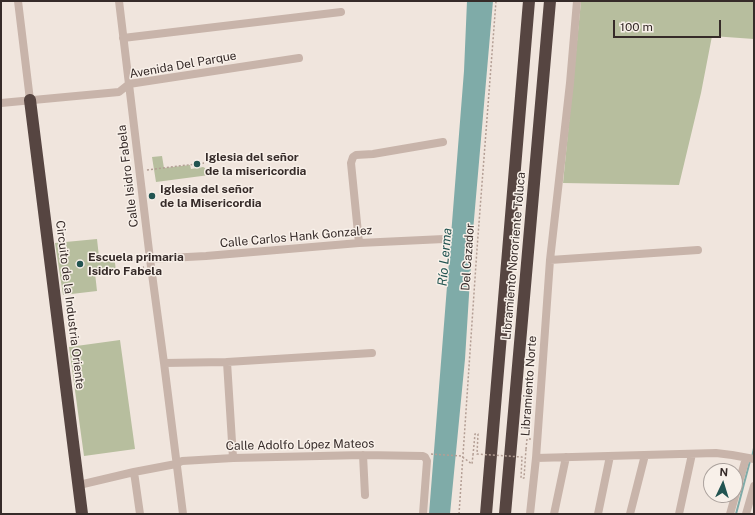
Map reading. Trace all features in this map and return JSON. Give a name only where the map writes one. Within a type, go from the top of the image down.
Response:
[{"type":"highway","name":"Libramiento Nororiente Toluca","points":[[486,514],[530,1]]},
{"type":"highway","name":"Libramiento Nororiente Toluca","points":[[505,514],[550,1]]},
{"type":"highway","name":"Circuito de la Industria Oriente","points":[[30,100],[82,514]]},
{"type":"street","points":[[18,1],[30,100]]},
{"type":"street","name":"Calle Isidro Fabela","points":[[119,1],[183,514]]},
{"type":"street","name":"Libramiento Norte","points":[[530,514],[536,458],[550,260],[570,83],[576,1]]},
{"type":"street","points":[[123,38],[341,12]]},
{"type":"street","name":"Avenida Del Parque","points":[[1,103],[119,92],[129,84],[299,58]]},
{"type":"street","points":[[359,244],[351,163],[353,157],[356,155],[373,154],[443,142]]},
{"type":"street","name":"Calle Carlos Hank Gonzalez","points":[[150,259],[444,239]]},
{"type":"street","points":[[550,260],[698,250]]},
{"type":"street","points":[[164,363],[227,362],[372,353]]},
{"type":"street","points":[[227,362],[234,458]]},
{"type":"street","points":[[536,458],[716,453],[750,459],[730,514]]},
{"type":"street","points":[[679,514],[692,454]]},
{"type":"street","points":[[363,455],[365,495]]},
{"type":"street","name":"Calle Adolfo López Mateos","points":[[79,485],[176,464],[182,461],[234,458],[363,455],[428,456]]},
{"type":"street","points":[[630,514],[645,455]]},
{"type":"street","points":[[422,514],[428,456]]},
{"type":"street","points":[[598,514],[610,456]]},
{"type":"street","points":[[554,514],[566,457]]},
{"type":"street","points":[[134,472],[140,514]]},
{"type":"street","points":[[746,514],[754,486]]},
{"type":"path","name":"Del Cazador","points":[[459,514],[496,1]]},
{"type":"path","points":[[139,171],[204,163]]},
{"type":"path","points":[[428,456],[461,456],[472,464],[475,434],[478,434],[477,454],[522,457],[521,478],[524,478],[526,449]]},
{"type":"green space","points":[[581,1],[754,1],[754,39],[712,36],[701,93],[679,185],[563,183]]},
{"type":"green space","points":[[162,156],[164,168],[190,165],[191,169],[203,167],[217,174],[156,182],[152,157]]},
{"type":"green space","points":[[97,239],[99,257],[114,255],[116,271],[95,273],[97,291],[63,295],[55,243]]},
{"type":"green space","points":[[120,340],[135,449],[84,456],[69,347]]},
{"type":"water","points":[[467,1],[493,1],[473,231],[465,359],[450,514],[429,514],[464,71]]},
{"type":"waterway","points":[[752,457],[754,448]]},
{"type":"waterway","points":[[736,514],[750,461]]},
{"type":"place","name":"Iglesia del señor de la misericordia","points":[[197,164]]},
{"type":"place","name":"Iglesia del señor de la Misericordia","points":[[152,196]]},
{"type":"place","name":"Escuela primaria Isidro Fabela","points":[[80,264]]},
{"type":"water label","name":"Río Lerma","points":[[445,257]]}]
